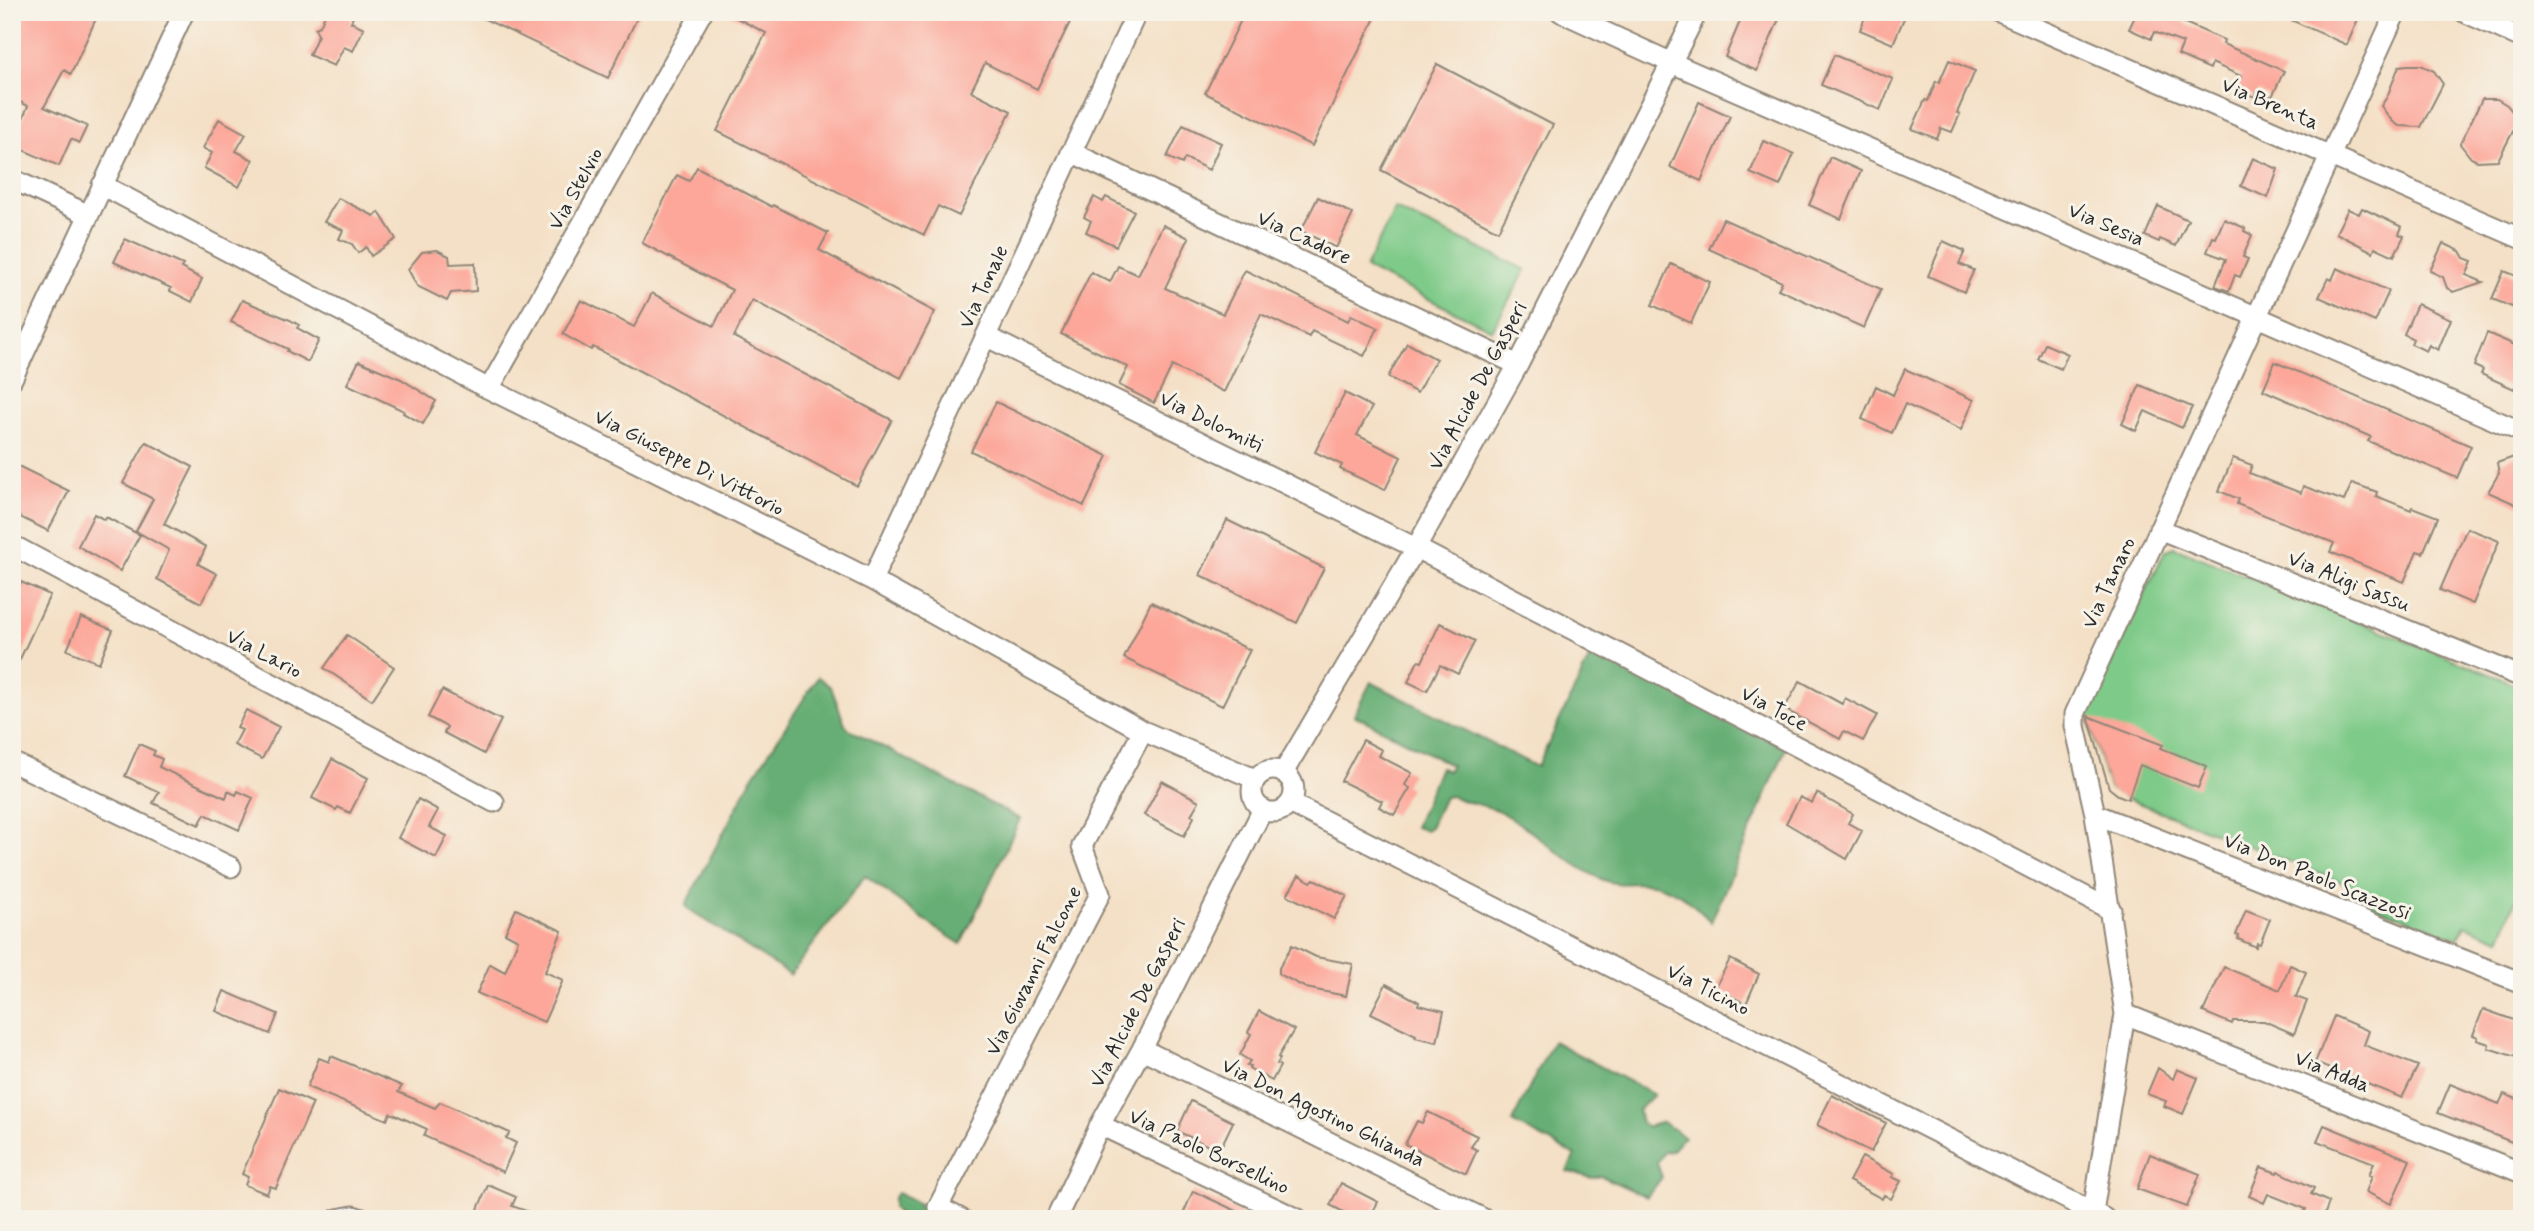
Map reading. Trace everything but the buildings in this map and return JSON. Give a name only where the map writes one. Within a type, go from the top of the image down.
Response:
[{"type":"street","points":[[12,379],[17,355],[89,215],[184,12]]},
{"type":"street","name":"Via Stelvio","points":[[489,388],[702,12]]},
{"type":"street","name":"Via Tonale","points":[[872,580],[1137,12]]},
{"type":"street","name":"Via Sesia","points":[[1561,12],[1672,63],[2258,315],[2522,432]]},
{"type":"street","name":"Via Alcide De Gasperi","points":[[1283,773],[1416,548],[1518,365],[1697,12]]},
{"type":"street","name":"Via Brenta","points":[[1999,12],[2522,239]]},
{"type":"street","name":"Via Tanaro","points":[[2096,1217],[2125,1014],[2095,814],[2075,726],[2075,714],[2396,12]]},
{"type":"street","points":[[2464,12],[2522,38]]},
{"type":"street","name":"Via Cadore","points":[[1071,152],[1518,365]]},
{"type":"street","points":[[12,179],[89,215]]},
{"type":"street","name":"Via Giuseppe Di Vittorio","points":[[102,185],[489,388],[872,580],[1143,731],[1255,779]]},
{"type":"street","name":"Via Dolomiti","points":[[986,337],[1416,548]]},
{"type":"street","name":"Via Aligi Sassu","points":[[2159,529],[2522,677]]},
{"type":"street","name":"Via Lario","points":[[12,545],[494,803]]},
{"type":"street","name":"Via Toce","points":[[1416,548],[2111,910]]},
{"type":"street","name":"Via Giovanni Falcone","points":[[961,1219],[939,1207],[1100,894],[1082,846],[1143,731]]},
{"type":"street","points":[[12,762],[231,867]]},
{"type":"street","points":[[1278,770],[1283,773],[1292,783],[1293,797],[1290,803],[1280,810],[1263,809],[1257,805],[1252,792],[1255,779],[1265,771],[1278,770]]},
{"type":"street","name":"Via Ticino","points":[[1290,803],[2096,1217]]},
{"type":"street","name":"Via Alcide De Gasperi","points":[[1056,1219],[1100,1125],[1142,1049],[1263,809]]},
{"type":"street","name":"Via Don Paolo Scazzosi","points":[[2095,814],[2522,983]]},
{"type":"street","name":"Via Adda","points":[[2125,1014],[2522,1173]]},
{"type":"street","name":"Via Don Agostino Ghianda","points":[[1142,1049],[1484,1219]]},
{"type":"street","name":"Via Paolo Borsellino","points":[[1100,1125],[1298,1219]]},
{"type":"street","points":[[337,1219],[353,1216],[362,1219]]},
{"type":"green space","points":[[1395,209],[1526,270],[1492,330],[1365,268]]},
{"type":"green space","points":[[2174,547],[2522,687],[2522,884],[2500,939],[2465,925],[2458,939],[2355,899],[2359,889],[2128,799],[2109,788],[2087,715],[2165,551]]},
{"type":"green space","points":[[1595,647],[1786,748],[1711,922],[1689,901],[1663,887],[1601,879],[1503,813],[1490,808],[1452,796],[1444,797],[1430,827],[1425,830],[1415,827],[1440,767],[1448,771],[1451,765],[1354,715],[1371,682],[1537,767]]},
{"type":"green space","points":[[818,677],[831,687],[845,725],[849,729],[1020,819],[961,944],[865,876],[790,975],[687,908],[686,904],[751,780]]},
{"type":"green space","points":[[1553,1041],[1654,1095],[1638,1110],[1641,1123],[1647,1127],[1663,1122],[1684,1137],[1671,1151],[1664,1152],[1657,1163],[1662,1177],[1647,1197],[1601,1176],[1592,1178],[1567,1171],[1575,1155],[1512,1122]]},
{"type":"green space","points":[[897,1193],[949,1219],[903,1219],[893,1208],[893,1199]]}]
